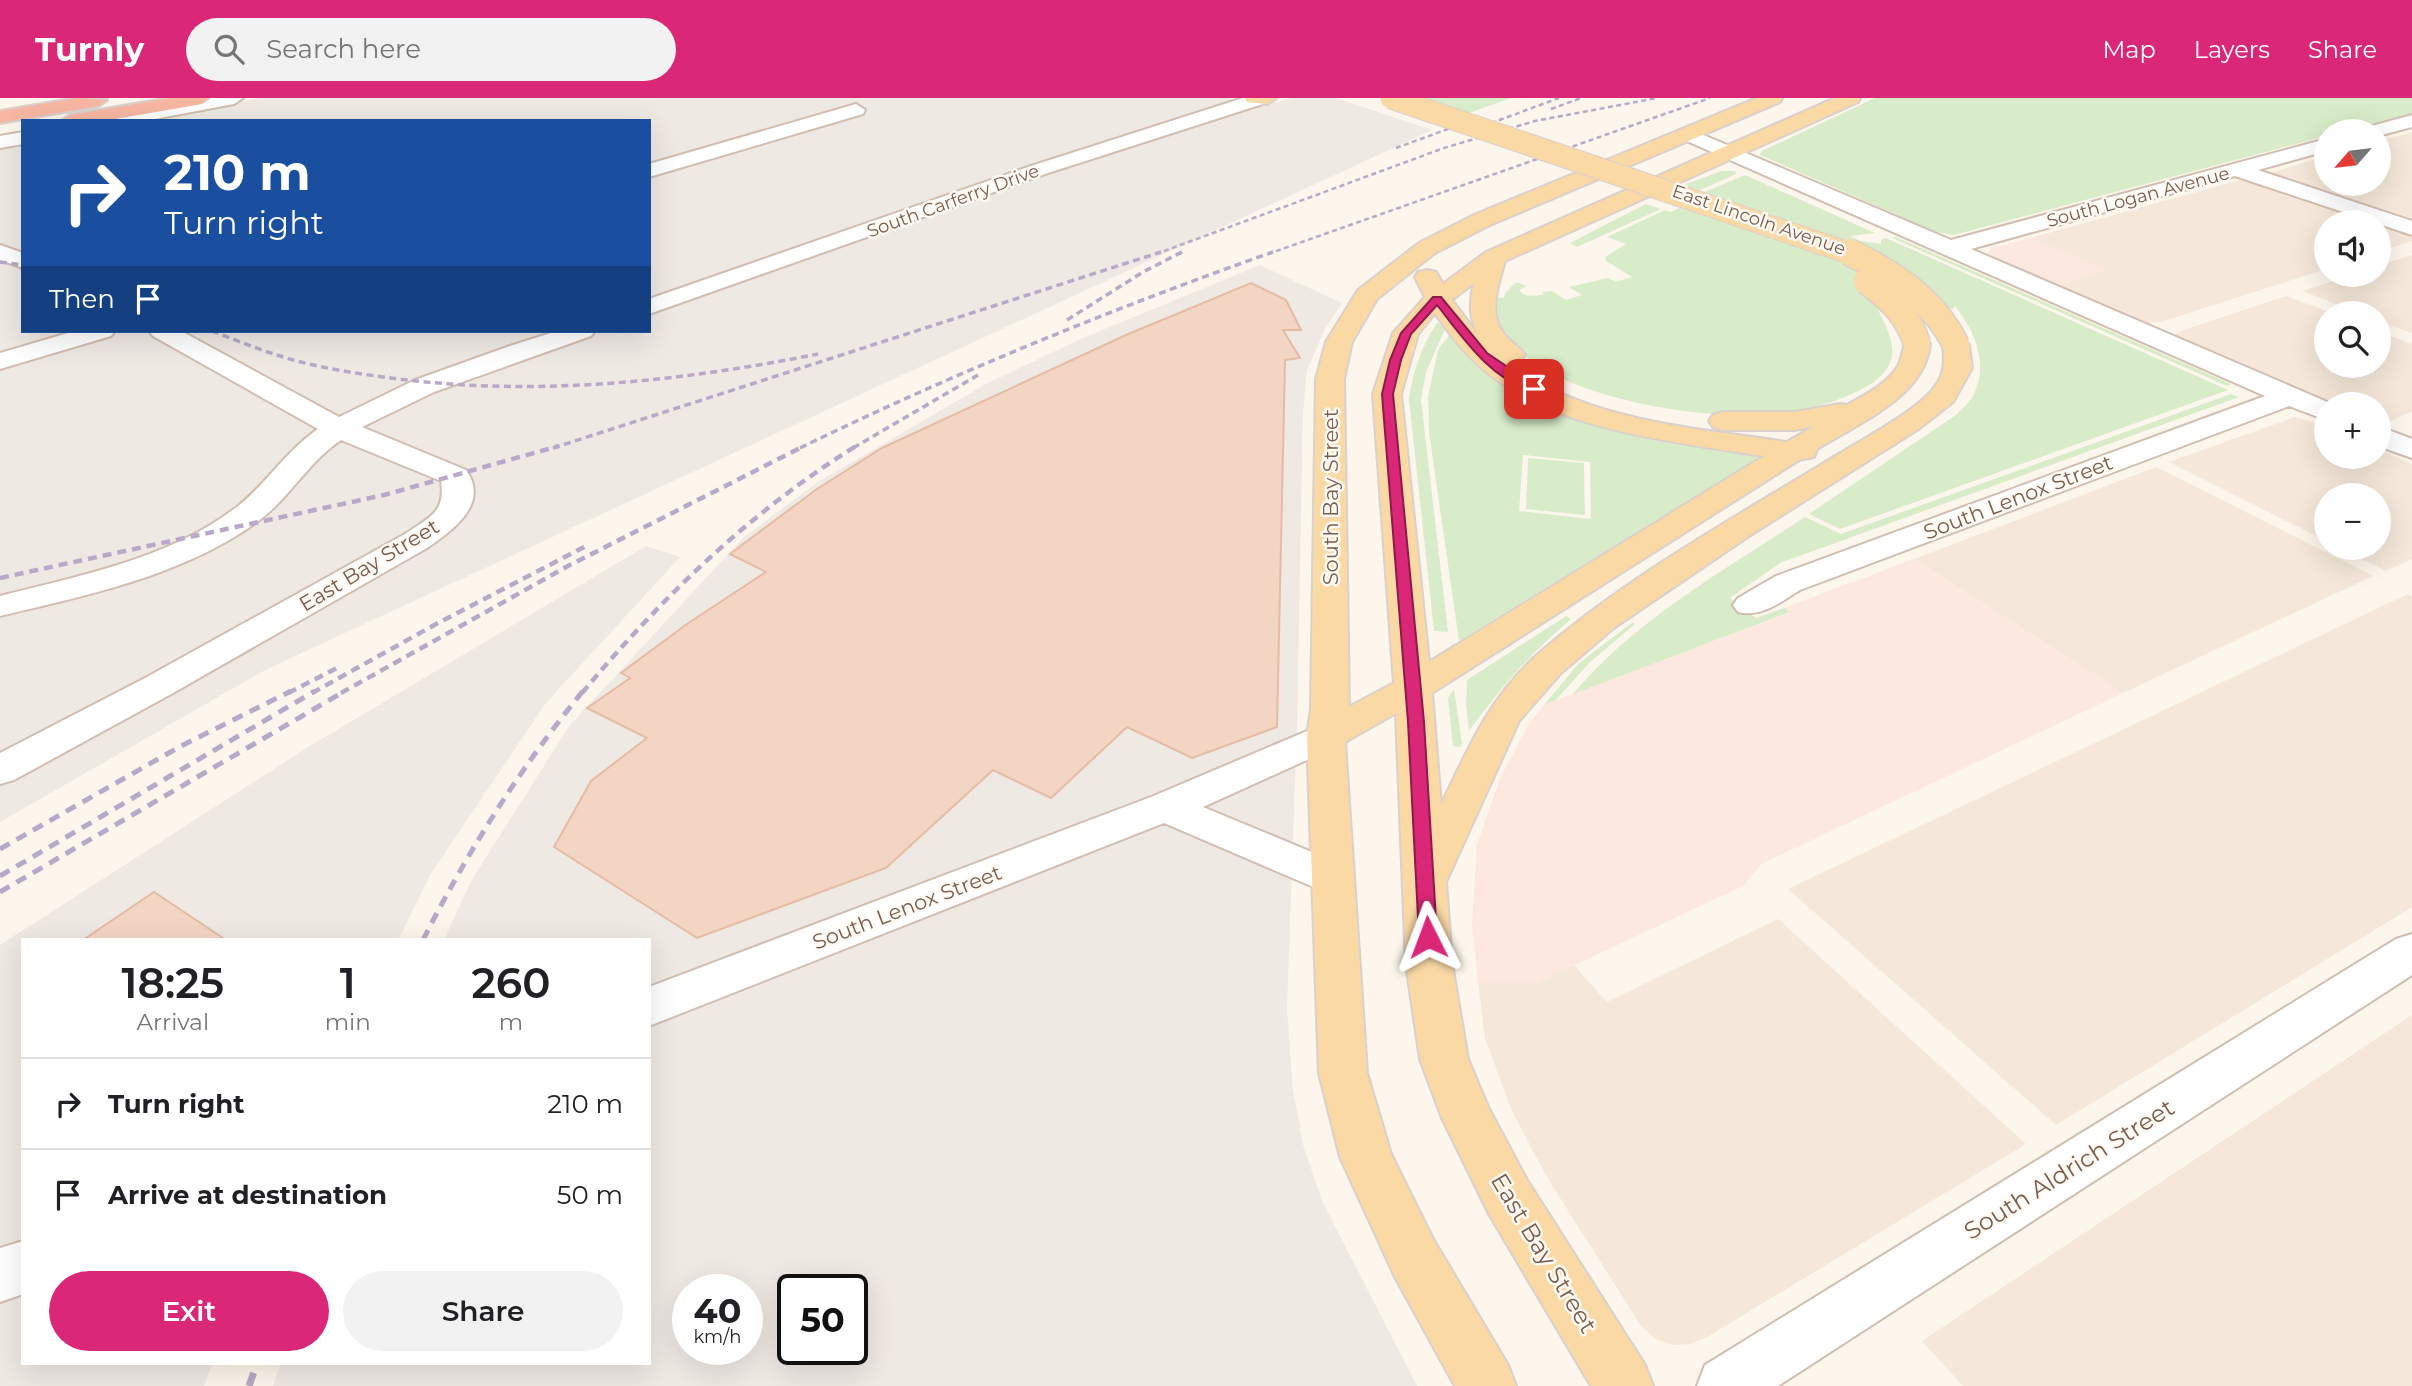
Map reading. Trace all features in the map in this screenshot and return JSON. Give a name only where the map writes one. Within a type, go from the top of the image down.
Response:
[{"type":"highway","points":[[0,103],[18,98]]},
{"type":"highway","points":[[0,103],[41,98]]},
{"type":"highway","points":[[0,117],[107,98]]},
{"type":"highway","points":[[81,119],[202,98]]},
{"type":"highway","points":[[0,133],[21,129]]},
{"type":"main road","name":"South Bay Street","points":[[1487,1386],[1414,1258],[1366,1157],[1343,1073],[1326,736],[1330,709],[1330,379],[1339,342],[1367,295],[1427,248],[1482,220],[1773,98]]},
{"type":"main road","points":[[1425,881],[1413,688],[1387,394],[1406,333],[1437,299],[1494,257],[1851,98]]},
{"type":"main road","name":"East Lincoln Avenue","points":[[1326,736],[1413,688],[1794,452],[1909,374],[1917,355],[1917,344],[1908,322],[1882,292],[1861,277],[1818,256],[1381,100]]},
{"type":"main road","name":"East Lincoln Avenue","points":[[1381,100],[1839,247],[1909,285],[1937,311],[1949,327],[1956,345],[1959,368],[1943,396],[1910,422],[1738,529],[1603,619],[1548,665],[1503,716],[1425,881]]},
{"type":"main road","points":[[1427,248],[1425,273],[1437,299],[1483,356],[1515,379],[1553,398],[1646,427],[1794,452],[1869,447]]},
{"type":"main road","points":[[1494,257],[1482,297],[1482,314],[1489,331],[1506,350],[1529,367],[1560,384],[1604,401],[1653,414],[1729,422],[1795,421],[1866,405]]},
{"type":"main road","name":"East Bay Street","points":[[1425,881],[1429,964],[1444,1059],[1467,1118],[1508,1197],[1624,1386]]},
{"type":"street","points":[[123,119],[233,98]]},
{"type":"street","name":"South Carferry Drive","points":[[651,306],[1061,162],[1260,98]]},
{"type":"street","points":[[651,170],[856,110]]},
{"type":"street","points":[[2391,127],[2412,121]]},
{"type":"street","points":[[1687,134],[2314,407]]},
{"type":"street","points":[[0,142],[21,138]]},
{"type":"street","name":"South Logan Avenue","points":[[1949,248],[2314,148]]},
{"type":"street","points":[[2238,170],[2412,228]]},
{"type":"street","points":[[0,252],[21,260]]},
{"type":"street","points":[[0,361],[95,333]]},
{"type":"street","name":"East Bay Street","points":[[0,770],[160,685],[416,541],[457,507],[460,496],[455,477],[338,428],[166,333]]},
{"type":"street","points":[[0,606],[125,572],[219,531],[245,516],[265,499],[314,443],[338,428],[392,401],[576,333]]},
{"type":"street","points":[[285,399],[354,402],[425,388]]},
{"type":"street","name":"South Lenox Street","points":[[1750,605],[1788,583],[2290,396]]},
{"type":"street","name":"South Lenox Street","points":[[651,1006],[1165,807],[1326,736]]},
{"type":"street","points":[[1165,807],[1333,878]]},
{"type":"street","name":"South Aldrich Street","points":[[1726,1386],[2412,952]]},
{"type":"street","points":[[0,1275],[21,1268]]},
{"type":"shaded area","points":[[260,98],[1229,98],[1253,108],[1292,98],[1336,98],[1432,130],[267,669],[0,822],[0,149],[21,144],[21,333],[651,333],[651,119],[152,119]]},
{"type":"shaded area","points":[[2412,132],[2412,221],[2391,214],[2391,210],[2379,210],[2338,196],[2391,196],[2391,138]]},
{"type":"shaded area","points":[[2314,160],[2314,188],[2270,173]]},
{"type":"shaded area","points":[[2240,180],[2254,182],[2336,210],[2314,210],[2314,273],[2161,322],[2148,323],[2058,285],[2107,270],[2030,238]]},
{"type":"shaded area","points":[[2391,229],[2412,236],[2412,241],[2391,248]]},
{"type":"shaded area","points":[[2030,238],[2108,270],[2058,285],[1988,252],[1992,248]]},
{"type":"shaded area","points":[[2412,255],[2412,333],[2391,326],[2391,301],[2328,301],[2302,291],[2314,287],[2391,287],[2391,262]]},
{"type":"shaded area","points":[[1260,265],[1342,303],[1326,327],[1307,370],[1303,413],[1297,725],[1287,1009],[1293,1091],[1304,1148],[1323,1203],[1417,1386],[273,1386],[280,1365],[651,1365],[651,938],[445,938],[471,881],[570,725],[744,537],[818,482],[986,384],[1076,341]]},
{"type":"shaded area","points":[[2286,296],[2314,306],[2314,378],[2391,378],[2391,336],[2412,344],[2412,412],[2391,420],[2391,392],[2314,392],[2314,395],[2175,335]]},
{"type":"shaded area","points":[[2295,417],[2314,423],[2314,469],[2391,469],[2391,455],[2412,464],[2412,559],[2386,571],[2364,560],[2391,560],[2391,483],[2314,483],[2314,535],[2169,462]]},
{"type":"shaded area","points":[[2156,467],[2314,546],[2314,560],[2341,560],[2373,576],[2123,693],[1914,559]]},
{"type":"shaded area","points":[[646,546],[680,557],[545,704],[429,877],[399,938],[21,938],[21,1365],[212,1365],[204,1386],[0,1386],[0,945],[308,747]]},
{"type":"shaded area","points":[[1914,559],[2123,693],[1761,864],[1743,886],[1536,983],[1478,983],[1472,926],[1477,845],[1500,778],[1529,724],[1545,704],[1789,613],[1784,608]]},
{"type":"shaded area","points":[[2408,594],[2412,596],[2412,907],[2056,1125],[1788,889]]},
{"type":"shaded area","points":[[1778,919],[2026,1144],[1707,1337],[1690,1344],[1673,1345],[1656,1339],[1641,1326],[1545,1174],[1511,1109],[1485,1038],[1478,983],[1536,983],[1574,965],[1607,1002]]},
{"type":"shaded area","points":[[2412,1015],[2412,1386],[1963,1386],[1922,1341]]},
{"type":"green space","points":[[1414,98],[1511,98],[1466,114]]},
{"type":"green space","points":[[1875,98],[2412,98],[2412,113],[2390,119],[2314,119],[2314,139],[1954,235],[1936,232],[1760,155],[1762,151]]},
{"type":"green space","points":[[1722,171],[1735,171],[1736,174],[1700,190],[1683,185]]},
{"type":"green space","points":[[1745,175],[1875,233],[1850,236],[1860,241],[1881,244],[1881,240],[1886,238],[2228,390],[1840,529],[1809,514],[1956,415],[1974,394],[1980,359],[1973,336],[1955,306],[1953,309],[1878,310],[1892,347],[1891,360],[1880,377],[1858,391],[1828,403],[1792,412],[1754,415],[1684,411],[1641,404],[1597,392],[1557,376],[1524,355],[1502,329],[1495,297],[1504,298],[1516,282],[1527,286],[1519,290],[1524,294],[1530,296],[1552,291],[1566,300],[1582,295],[1569,287],[1608,278],[1615,282],[1632,277],[1606,261],[1605,257],[1626,244],[1607,237],[1665,210],[1671,212],[1709,194],[1705,192]]},
{"type":"green space","points":[[1646,204],[1661,209],[1577,247],[1570,243]]},
{"type":"green space","points":[[1896,237],[2231,384],[2227,386],[1892,238]]},
{"type":"green space","points":[[1437,323],[1442,324],[1445,329],[1426,372],[1421,400],[1448,632],[1434,631],[1409,399],[1418,360]]},
{"type":"green space","points":[[1450,334],[1488,373],[1536,400],[1755,454],[1758,458],[1459,641],[1429,432],[1428,397],[1438,350]],"holes":[[[1523,455],[1590,462],[1591,519],[1519,511]]]},
{"type":"green space","points":[[2231,394],[2239,397],[1780,563],[1730,598],[1756,618],[1784,608],[1790,612],[1573,694],[1598,667],[1653,619],[1805,517],[1841,534]]},
{"type":"green space","points":[[1528,458],[1584,463],[1585,515],[1526,509]]},
{"type":"green space","points":[[1566,616],[1571,619],[1517,672],[1469,731],[1467,680]]},
{"type":"green space","points":[[1633,622],[1635,624],[1589,663],[1556,700],[1545,704],[1578,664]]},
{"type":"green space","points":[[1454,689],[1462,743],[1460,747],[1453,746],[1448,698]]},
{"type":"building","points":[[1251,283],[1286,300],[1301,330],[1283,330],[1300,358],[1285,360],[1277,727],[1192,758],[1127,727],[1051,798],[993,770],[886,868],[697,938],[554,847],[591,781],[647,738],[587,708],[630,678],[621,673],[687,624],[766,572],[730,554],[817,489],[882,448],[1126,335]]},
{"type":"building","points":[[154,892],[223,938],[86,938]]},
{"type":"railway","points":[[1467,132],[1559,98]]},
{"type":"railway","points":[[1551,109],[1581,98]]},
{"type":"railway","points":[[1156,254],[1444,148],[1535,121],[1657,98]]},
{"type":"railway","points":[[1268,254],[1710,98]]},
{"type":"railway","points":[[1396,148],[1478,118]]},
{"type":"railway","points":[[553,448],[1161,252]]},
{"type":"railway","points":[[1067,320],[1143,272],[1182,252],[1179,254]]},
{"type":"railway","points":[[801,448],[1034,343],[1273,252]]},
{"type":"railway","points":[[0,262],[21,265]]},
{"type":"railway","points":[[217,333],[277,355],[333,369],[445,384],[498,386],[605,384],[659,379],[818,354]]},
{"type":"railway","points":[[853,448],[978,375]]},
{"type":"railway","points":[[0,578],[384,495],[559,446]]},
{"type":"railway","points":[[341,693],[568,566],[801,448]]},
{"type":"railway","points":[[582,693],[644,623],[709,558],[780,499],[853,448]]},
{"type":"railway","points":[[312,693],[438,623],[588,545]]},
{"type":"railway","points":[[288,693],[339,667]]},
{"type":"railway","points":[[0,849],[181,746],[291,691]]},
{"type":"railway","points":[[0,876],[315,691]]},
{"type":"railway","points":[[0,892],[345,691]]},
{"type":"railway","points":[[424,938],[496,811],[583,691]]},
{"type":"railway","points":[[249,1386],[256,1365]]},
{"type":"route","points":[[1428,937],[1416,722],[1387,394],[1406,333],[1437,299],[1483,356],[1534,389]]}]
